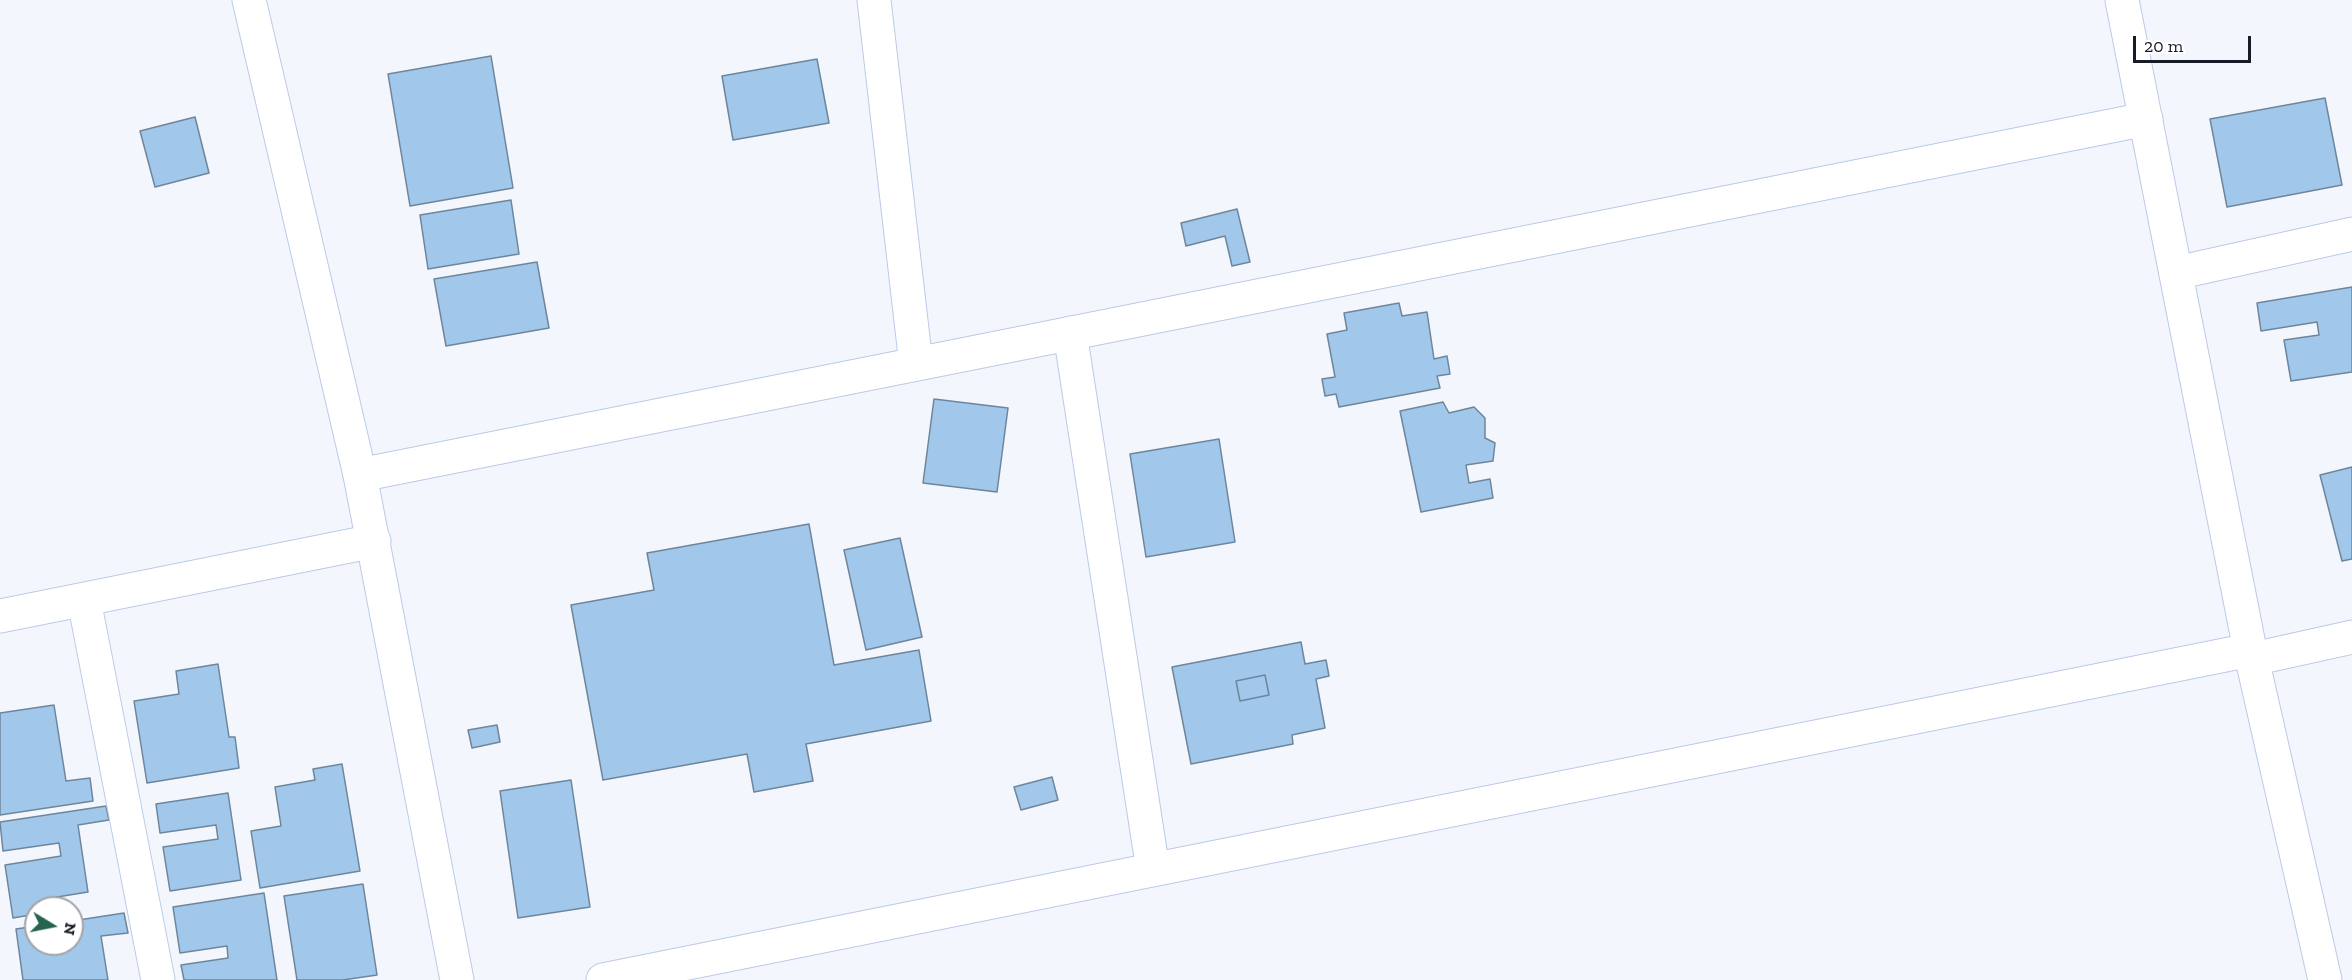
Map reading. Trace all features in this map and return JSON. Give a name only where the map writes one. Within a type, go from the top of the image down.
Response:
[{"type":"street","points":[[249,0],[360,475],[457,980]]},
{"type":"street","points":[[874,0],[916,364]]},
{"type":"street","points":[[2122,0],[2252,655],[2325,980]]},
{"type":"street","points":[[360,475],[2146,119]]},
{"type":"street","points":[[2176,273],[2352,234]]},
{"type":"street","points":[[1070,333],[1153,870]]},
{"type":"street","points":[[0,616],[374,541]]},
{"type":"street","points":[[84,600],[158,980]]},
{"type":"street","points":[[603,980],[1153,870],[2352,637]]},
{"type":"building","points":[[491,56],[513,188],[410,206],[388,74]]},
{"type":"building","points":[[817,59],[829,123],[733,140],[722,76]]},
{"type":"building","points":[[2325,98],[2342,185],[2227,207],[2210,119]]},
{"type":"building","points":[[195,117],[209,173],[155,187],[140,131]]},
{"type":"building","points":[[511,200],[519,254],[428,269],[420,215]]},
{"type":"building","points":[[1237,209],[1250,262],[1232,266],[1225,236],[1186,246],[1181,223]]},
{"type":"building","points":[[537,262],[549,328],[446,346],[434,279]]},
{"type":"building","points":[[2352,287],[2352,372],[2291,381],[2284,340],[2319,335],[2317,322],[2261,331],[2257,303]]},
{"type":"building","points":[[1399,303],[1402,316],[1427,312],[1434,359],[1447,356],[1450,374],[1437,376],[1440,388],[1339,407],[1336,394],[1325,396],[1322,379],[1335,377],[1327,334],[1347,330],[1344,313]]},
{"type":"building","points":[[934,399],[1008,408],[997,492],[923,483]]},
{"type":"building","points":[[1443,402],[1449,413],[1474,407],[1485,418],[1485,438],[1495,443],[1493,461],[1466,465],[1469,483],[1490,479],[1493,498],[1421,512],[1400,411]]},
{"type":"building","points":[[1219,439],[1235,542],[1146,557],[1130,454]]},
{"type":"building","points":[[2352,467],[2352,559],[2342,561],[2320,475]]},
{"type":"building","points":[[809,524],[834,665],[919,650],[931,721],[806,744],[813,781],[754,792],[747,754],[603,780],[571,605],[654,590],[647,553]]},
{"type":"building","points":[[900,538],[922,637],[866,650],[844,550]]},
{"type":"building","points":[[1301,642],[1305,664],[1326,660],[1329,676],[1316,679],[1325,728],[1292,735],[1293,744],[1191,764],[1172,667]],"holes":[[[1265,675],[1269,695],[1240,701],[1236,681]]]},
{"type":"building","points":[[218,664],[229,737],[235,737],[239,768],[147,783],[134,701],[179,694],[176,671]]},
{"type":"building","points":[[1265,675],[1269,695],[1240,701],[1236,681]]},
{"type":"building","points":[[54,705],[66,781],[90,778],[93,801],[0,815],[0,713]]},
{"type":"building","points":[[497,725],[500,742],[472,748],[468,730]]},
{"type":"building","points":[[342,764],[360,871],[260,888],[251,831],[281,826],[275,787],[315,780],[313,769]]},
{"type":"building","points":[[1052,777],[1058,800],[1021,810],[1014,787]]},
{"type":"building","points":[[571,780],[590,907],[518,918],[500,791]]},
{"type":"building","points":[[228,793],[241,880],[170,891],[163,847],[218,839],[216,825],[160,833],[156,804]]},
{"type":"building","points":[[106,806],[109,820],[78,825],[88,892],[63,896],[24,896],[24,916],[13,918],[5,865],[61,856],[59,843],[3,851],[0,822]]},
{"type":"building","points":[[363,884],[377,975],[343,980],[297,980],[284,896]]},
{"type":"building","points":[[264,893],[277,980],[184,980],[181,965],[228,958],[227,946],[180,953],[173,907]]},
{"type":"building","points":[[124,913],[128,933],[101,936],[108,980],[23,980],[16,929],[24,928],[24,956],[84,956],[84,919]]}]
